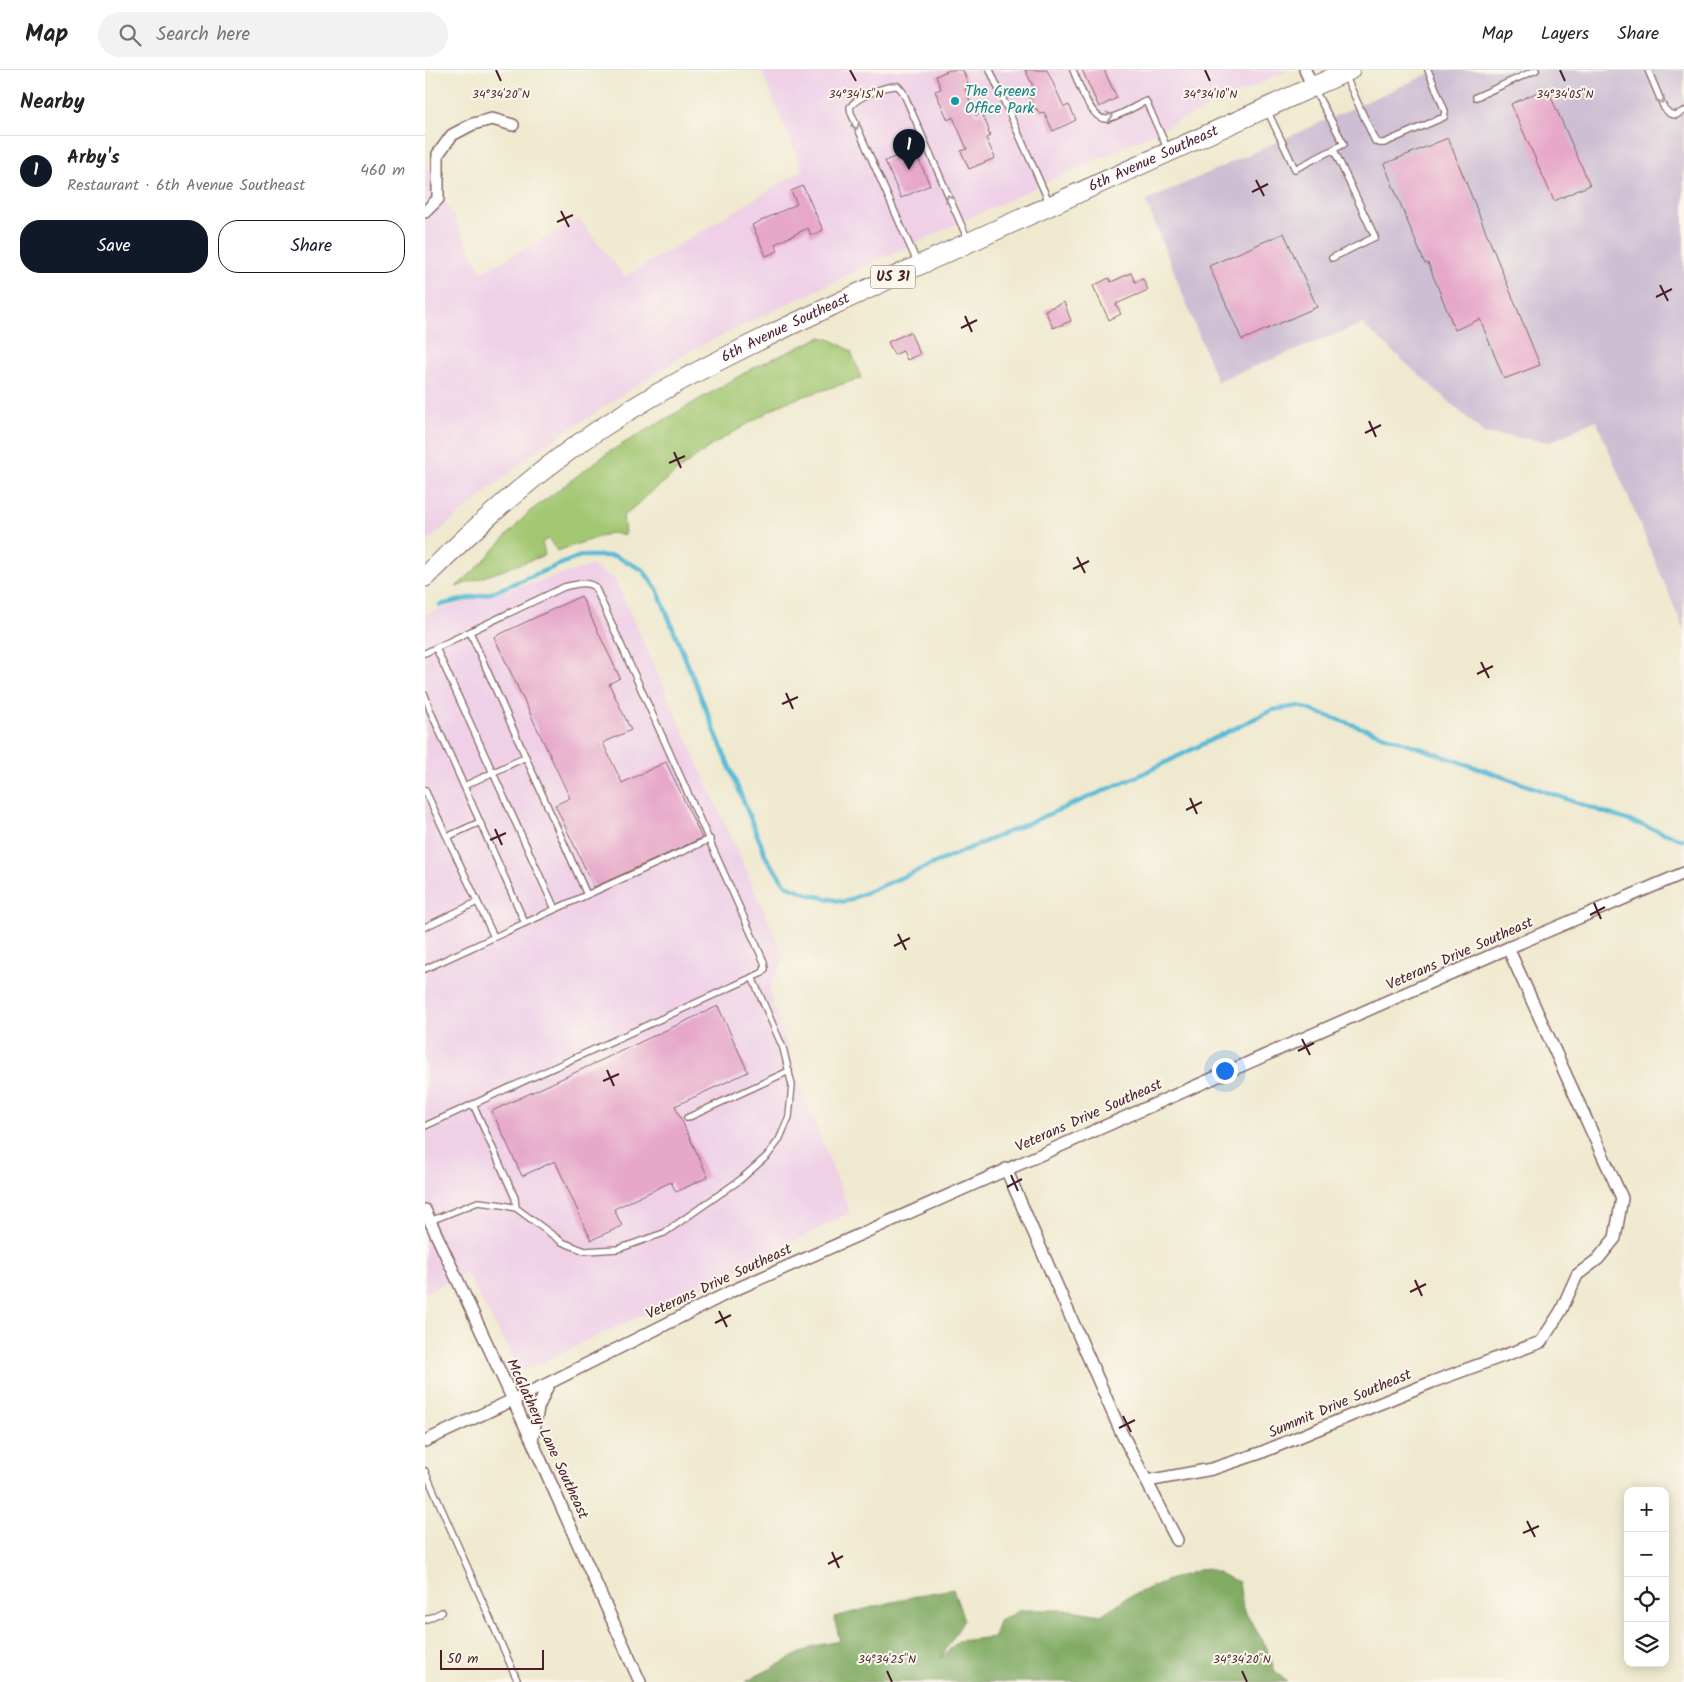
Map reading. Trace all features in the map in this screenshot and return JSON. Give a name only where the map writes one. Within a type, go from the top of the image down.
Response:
[{"type":"main road","name":"6th Avenue Southeast","points":[[425,577],[468,534],[520,488],[574,447],[616,419],[689,376],[734,352],[918,265],[1267,108],[1309,78],[1347,71]]},
{"type":"street","points":[[425,212],[439,199],[438,154],[452,135],[473,124],[492,118],[513,125]]},
{"type":"street","name":"Veterans Drive Southeast","points":[[425,1441],[549,1383],[732,1291],[1508,948],[1684,873]]},
{"type":"street","name":"Summit Drive Southeast","points":[[1147,1481],[1212,1469],[1259,1453],[1432,1382],[1541,1342],[1561,1311],[1577,1275],[1598,1259],[1615,1238],[1622,1198],[1508,948]]},
{"type":"street","points":[[1005,1169],[1121,1432],[1177,1540]]},
{"type":"street","name":"McGlathery Lane Southeast","points":[[428,1216],[640,1682]]},
{"type":"street","points":[[532,1441],[538,1408],[549,1383]]},
{"type":"lane","points":[[990,70],[1051,206]]},
{"type":"lane","points":[[1073,70],[1091,110],[1099,118],[1107,119],[1146,101],[1169,152]]},
{"type":"lane","points":[[1347,71],[1375,141],[1384,143],[1444,117],[1445,111],[1428,70]]},
{"type":"lane","points":[[1476,97],[1536,70]]},
{"type":"lane","points":[[1648,70],[1664,108],[1670,114],[1676,115],[1684,111]]},
{"type":"lane","points":[[1267,108],[1295,169],[1344,144],[1309,78]]},
{"type":"lane","points":[[918,265],[851,113],[849,107],[854,102],[890,86],[898,86],[903,92],[969,242]]},
{"type":"lane","points":[[1332,258],[1375,237],[1334,150]]},
{"type":"lane","points":[[425,653],[564,587],[586,583],[595,587],[765,962],[765,969],[762,973],[425,1126]]},
{"type":"lane","points":[[469,632],[587,895]]},
{"type":"lane","points":[[436,648],[555,909]]},
{"type":"lane","points":[[425,694],[427,709],[464,786],[525,923]]},
{"type":"lane","points":[[464,786],[526,757]]},
{"type":"lane","points":[[425,790],[494,937]]},
{"type":"lane","points":[[447,837],[480,822]]},
{"type":"lane","points":[[426,967],[710,839]]},
{"type":"lane","points":[[425,927],[477,902]]},
{"type":"lane","points":[[428,1216],[478,1202],[516,1208],[562,1242],[585,1251],[617,1248],[664,1233],[740,1180],[767,1156],[779,1140],[789,1117],[792,1085],[783,1048],[752,977]]},
{"type":"lane","points":[[687,1118],[789,1071]]},
{"type":"lane","points":[[473,1104],[515,1198],[516,1208]]},
{"type":"lane","points":[[425,1471],[518,1682]]},
{"type":"lane","points":[[425,1620],[441,1612]]},
{"type":"shaded area","points":[[761,70],[1289,70],[864,267],[688,352],[533,453],[425,543],[425,161],[482,272],[579,219],[625,277],[803,170]]},
{"type":"shaded area","points":[[1437,70],[1684,70],[1684,630],[1596,420],[1550,442],[1484,433],[1362,324],[1217,381],[1146,201]]},
{"type":"shaded area","points":[[591,566],[615,579],[785,957],[769,990],[795,1072],[850,1212],[755,1262],[521,1372],[466,1273],[425,1293],[425,614]]},
{"type":"green space","points":[[821,337],[832,340],[851,351],[861,378],[783,403],[712,445],[623,516],[625,535],[610,533],[557,551],[549,539],[542,542],[545,555],[456,587],[475,570],[529,512],[609,452],[753,368]]},
{"type":"green space","points":[[1206,1568],[1239,1582],[1243,1609],[1266,1646],[1275,1671],[1287,1682],[745,1682],[814,1646],[840,1641],[834,1617],[924,1594],[953,1589],[964,1620],[940,1659],[958,1641],[994,1637],[999,1621],[1021,1610],[1072,1610],[1101,1615],[1128,1597],[1168,1580]]},
{"type":"building","points":[[949,70],[963,70],[969,87],[965,89],[976,116],[982,113],[990,136],[986,138],[995,158],[969,169],[961,151],[967,149],[953,117],[948,120],[935,91],[941,89],[936,76]]},
{"type":"building","name":"The Greens Office Park","points":[[1025,70],[1047,70],[1064,107],[1069,105],[1076,120],[1053,131],[1044,112],[1040,114],[1035,109],[1028,94],[1035,90]]},
{"type":"building","points":[[1082,70],[1104,70],[1117,98],[1099,107]]},
{"type":"building","points":[[1547,88],[1590,185],[1554,201],[1511,104]]},
{"type":"building","points":[[1448,138],[1540,365],[1504,379],[1480,319],[1455,330],[1428,263],[1425,264],[1384,164]]},
{"type":"building","points":[[914,149],[930,185],[901,198],[885,161]]},
{"type":"building","points":[[803,186],[823,230],[811,236],[808,228],[775,244],[778,251],[766,256],[752,225],[797,204],[791,191]]},
{"type":"building","points":[[1284,233],[1317,307],[1242,340],[1209,266]]},
{"type":"building","points":[[1131,273],[1135,282],[1143,279],[1148,290],[1116,304],[1121,314],[1109,320],[1093,286],[1109,278],[1111,282]]},
{"type":"building","points":[[1064,302],[1071,321],[1053,328],[1045,310]]},
{"type":"building","points":[[910,332],[920,354],[907,360],[903,351],[894,355],[888,342]]},
{"type":"building","points":[[581,596],[620,678],[609,684],[631,730],[603,743],[622,783],[666,762],[702,838],[594,887],[555,805],[570,798],[494,637]]},
{"type":"building","points":[[718,1006],[748,1072],[675,1106],[708,1177],[676,1192],[671,1182],[614,1209],[622,1226],[591,1240],[555,1161],[522,1176],[492,1111]]},
{"type":"waterway","points":[[440,605],[491,593],[580,556],[615,556],[643,570],[657,589],[767,859],[786,885],[811,895],[844,902],[1136,777],[1272,710],[1299,706],[1684,840]]},
{"type":"place","name":"The Greens Office Park","points":[[955,101]]},
{"type":"place","name":"Arby's","points":[[909,170]]}]
